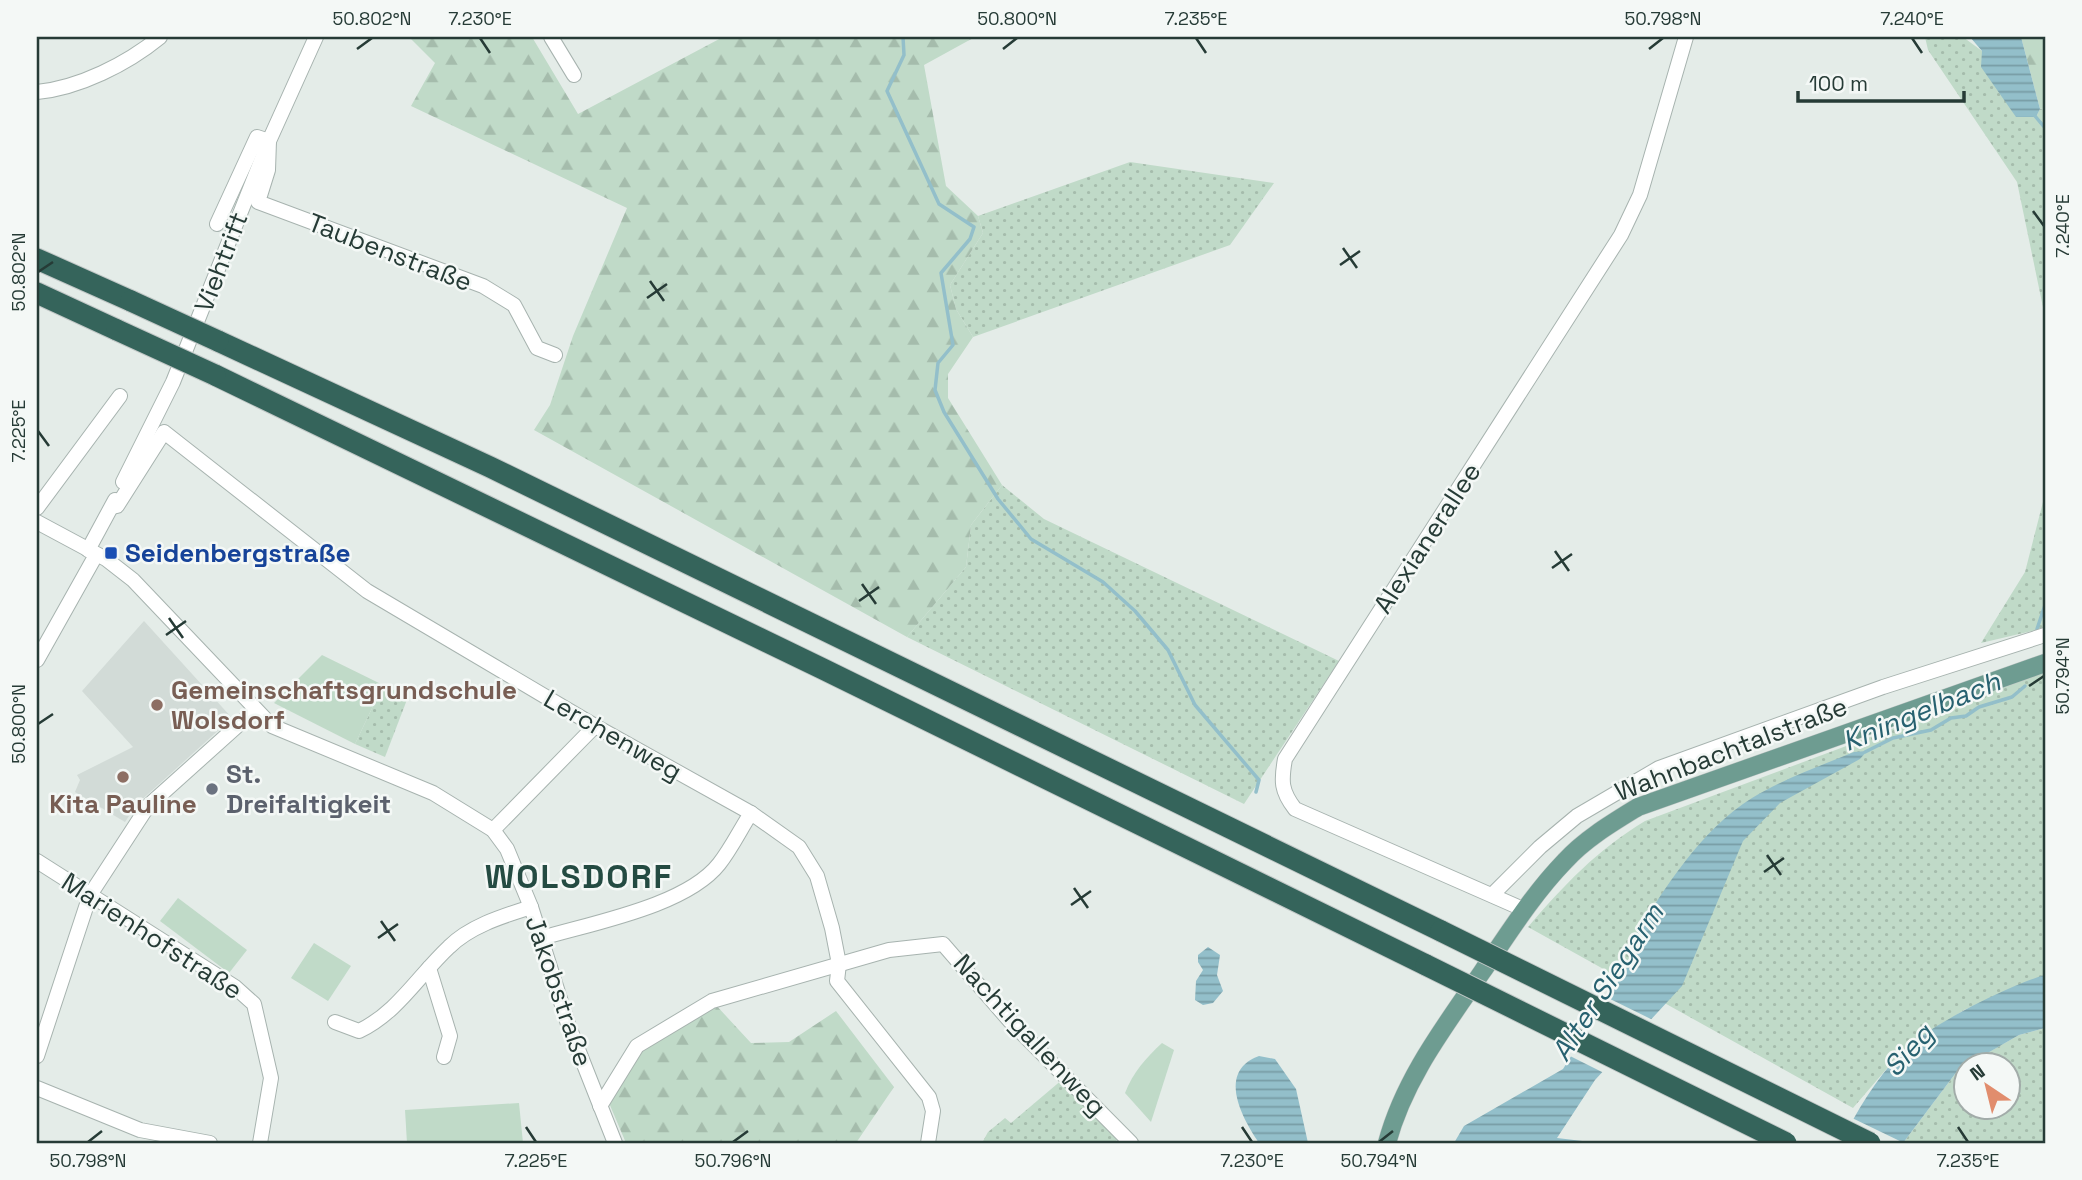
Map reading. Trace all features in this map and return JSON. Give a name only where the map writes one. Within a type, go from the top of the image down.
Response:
[{"type":"highway","points":[[37,259],[490,467],[1870,1143]]},
{"type":"highway","points":[[37,293],[215,375],[823,669],[1786,1143]]},
{"type":"main road","name":"Wahnbachtalstraße","points":[[1387,1143],[1405,1089],[1525,910],[1566,859],[1600,830],[1638,807],[2045,663]]},
{"type":"street","points":[[37,92],[83,81],[131,57],[160,37]]},
{"type":"street","name":"Viehtrift","points":[[111,507],[173,382],[269,141],[316,37]]},
{"type":"street","points":[[551,37],[574,75]]},
{"type":"street","name":"Alexianerallee","points":[[1525,910],[1294,809],[1282,787],[1285,759],[1621,235],[1640,195],[1686,37]]},
{"type":"street","name":"Viehtrift","points":[[217,224],[257,137],[269,141]]},
{"type":"street","name":"Taubenstraße","points":[[269,141],[268,170],[258,202],[483,286],[514,305],[537,348],[555,355]]},
{"type":"street","points":[[37,508],[120,396]]},
{"type":"street","name":"Lerchenweg","points":[[111,507],[117,506],[164,432],[367,591],[595,726],[751,813],[799,847],[817,876],[832,928],[839,964],[837,981],[846,996],[929,1097],[933,1111],[928,1143]]},
{"type":"street","points":[[37,660],[92,552],[111,507]]},
{"type":"street","points":[[37,522],[92,552]]},
{"type":"street","name":"Jakobstraße","points":[[92,552],[133,580],[272,726],[433,793],[493,830],[507,849],[531,906],[568,1024],[615,1143]]},
{"type":"street","points":[[1493,894],[1577,816],[1659,768],[1883,687],[2045,635]]},
{"type":"street","points":[[37,1056],[90,895],[149,806],[255,710]]},
{"type":"street","points":[[493,830],[595,726]]},
{"type":"street","points":[[542,938],[624,914],[685,891],[718,866],[751,813]]},
{"type":"street","name":"Marienhofstraße","points":[[37,861],[234,987],[254,1004],[271,1079],[260,1143]]},
{"type":"street","points":[[335,1022],[359,1031],[382,1020],[451,944],[492,919],[531,906]]},
{"type":"street","name":"Nachtigallenweg","points":[[839,964],[889,950],[943,944],[1009,1020],[1131,1143]]},
{"type":"street","points":[[600,1106],[637,1046],[712,1000],[839,964]]},
{"type":"street","points":[[429,968],[450,1036],[444,1058]]},
{"type":"street","points":[[37,1088],[140,1129],[210,1143]]},
{"type":"shaded area","name":"Gemeinschaftsgrundschule Wolsdorf","points":[[144,621],[232,718],[137,804],[125,822],[75,792],[80,780],[77,775],[133,747],[82,691]]},
{"type":"green space","points":[[409,37],[532,37],[578,114],[723,37],[975,37],[924,65],[946,186],[978,216],[983,233],[950,285],[956,309],[973,337],[948,374],[948,398],[1002,485],[971,525],[966,567],[907,637],[534,430],[550,405],[573,336],[627,208],[411,106],[435,63]]},
{"type":"green space","points":[[1925,37],[1963,37],[1982,51],[2036,117],[2040,109],[2045,108],[2045,317],[2017,182],[1928,50]]},
{"type":"green space","points":[[2021,37],[2045,37],[2045,108],[2040,109]]},
{"type":"green space","points":[[1130,162],[1274,183],[1230,245],[973,337],[956,309],[950,285],[983,233],[978,216]]},
{"type":"green space","points":[[1002,485],[1044,519],[1339,661],[1244,804],[907,637],[966,567],[971,525]]},
{"type":"green space","points":[[2045,494],[2045,628],[1981,643],[2025,572]]},
{"type":"green space","points":[[322,655],[383,685],[355,744],[274,703]]},
{"type":"green space","points":[[2045,672],[2045,975],[1964,1010],[1901,1052],[1853,1108],[1528,927],[1582,869],[1645,821]]},
{"type":"green space","points":[[383,685],[408,697],[385,757],[355,744]]},
{"type":"green space","points":[[178,898],[247,950],[229,973],[160,921]]},
{"type":"green space","points":[[314,943],[351,966],[328,1001],[291,978]]},
{"type":"green space","points":[[714,1003],[751,1043],[789,1042],[836,1011],[894,1087],[856,1143],[626,1143],[609,1103],[641,1051]]},
{"type":"green space","points":[[2045,1028],[2045,1143],[1903,1143],[1952,1078],[1952,1120],[2022,1120],[2022,1050],[1993,1050],[2019,1035]]},
{"type":"green space","points":[[1162,1043],[1174,1050],[1151,1122],[1125,1093],[1140,1066]]},
{"type":"green space","points":[[1063,1079],[1115,1133],[1117,1143],[982,1143],[988,1132],[1005,1118],[1011,1123]]},
{"type":"green space","points":[[519,1103],[523,1143],[407,1143],[405,1110]]},
{"type":"water","points":[[1970,37],[2021,37],[2040,109],[2036,117],[2016,117],[1981,67],[1982,51]]},
{"type":"water","points":[[1867,751],[1860,759],[1780,803],[1743,841],[1682,986],[1595,1080],[1557,1138],[1591,1142],[1454,1143],[1464,1126],[1563,1069],[1638,950],[1635,936],[1647,917],[1686,860],[1717,826],[1752,798],[1776,785],[1854,752]]},
{"type":"water","points":[[1208,947],[1220,955],[1217,975],[1223,991],[1213,1003],[1203,1005],[1195,1000],[1196,981],[1203,970],[1198,962],[1198,955]]},
{"type":"water","name":"Sieg","points":[[2045,975],[2045,1028],[2019,1035],[1993,1050],[1952,1050],[1952,1078],[1903,1143],[1841,1143],[1875,1085],[1912,1043],[1968,1008]]},
{"type":"water","points":[[1259,1056],[1275,1059],[1296,1089],[1308,1143],[1259,1143],[1252,1132],[1240,1108],[1236,1083],[1239,1072],[1246,1063]]},
{"type":"pier","points":[[1604,996],[1655,1021],[1606,1074],[1568,1055]]},
{"type":"pier","points":[[1850,1117],[1904,1143],[1837,1143]]},
{"type":"waterway","points":[[903,37],[904,55],[887,91],[939,204],[974,227],[970,239],[941,273],[953,345],[938,363],[935,390],[944,412],[998,499],[1031,539],[1103,582],[1135,611],[1168,650],[1195,705],[1259,780],[1256,792]]},
{"type":"waterway","name":"Kningelbach","points":[[2035,116],[2045,128]]},
{"type":"waterway","name":"Kningelbach","points":[[2037,629],[2045,605]]},
{"type":"waterway","name":"Kningelbach","points":[[1865,752],[1893,738],[1931,730],[1951,718],[1966,716],[1979,707],[2012,697],[2025,686]]},
{"type":"place","name":"Seidenbergstraße","points":[[111,553]]},
{"type":"place","name":"Gemeinschaftsgrundschule Wolsdorf","points":[[157,705]]},
{"type":"place","name":"Kita Pauline","points":[[123,777]]},
{"type":"place","name":"St. Dreifaltigkeit","points":[[212,789]]},
{"type":"district","name":"WOLSDORF","points":[[579,877]]},
{"type":"water label","name":"Alter Siegarm","points":[[1607,982]]}]
